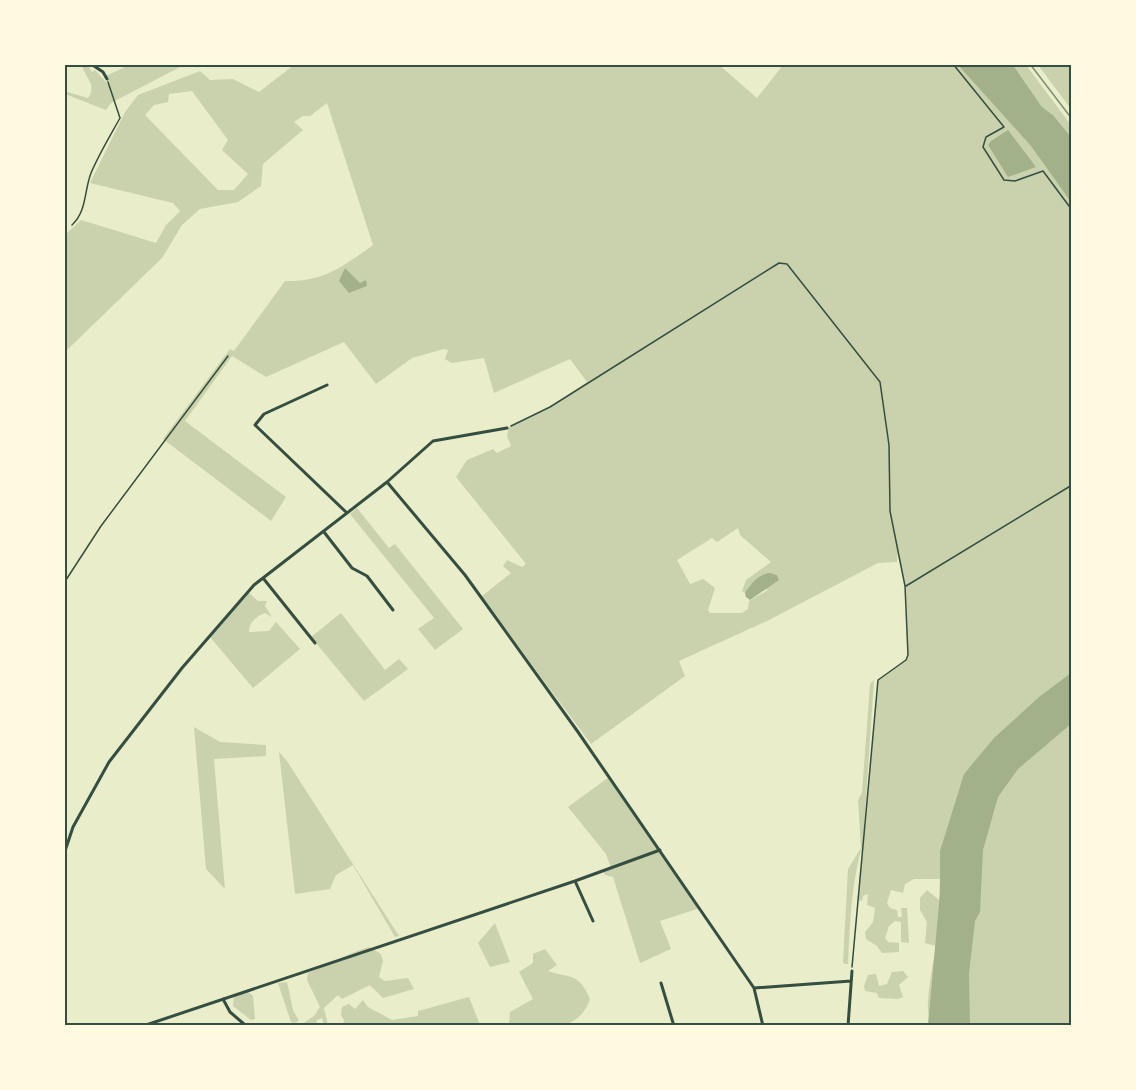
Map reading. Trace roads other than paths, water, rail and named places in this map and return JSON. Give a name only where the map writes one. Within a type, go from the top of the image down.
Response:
[{"type":"street","points":[[91,64],[103,72],[107,79]]},
{"type":"street","points":[[327,385],[264,414],[255,425],[347,513]]},
{"type":"street","points":[[64,854],[73,827],[109,762],[182,668],[254,585],[387,482],[433,441],[507,428]]},
{"type":"street","points":[[387,482],[465,575],[660,850],[754,988],[764,1026]]},
{"type":"street","points":[[324,531],[352,568],[367,576],[393,610]]},
{"type":"street","points":[[263,578],[315,643]]},
{"type":"street","points":[[143,1026],[575,881],[660,850]]},
{"type":"street","points":[[575,881],[593,921]]},
{"type":"street","points":[[848,1026],[852,971]]},
{"type":"street","points":[[754,988],[851,981]]},
{"type":"street","points":[[662,983],[674,1026]]},
{"type":"street","points":[[223,999],[230,1012],[244,1024]]},
{"type":"railway","points":[[1030,64],[1072,119]]}]
